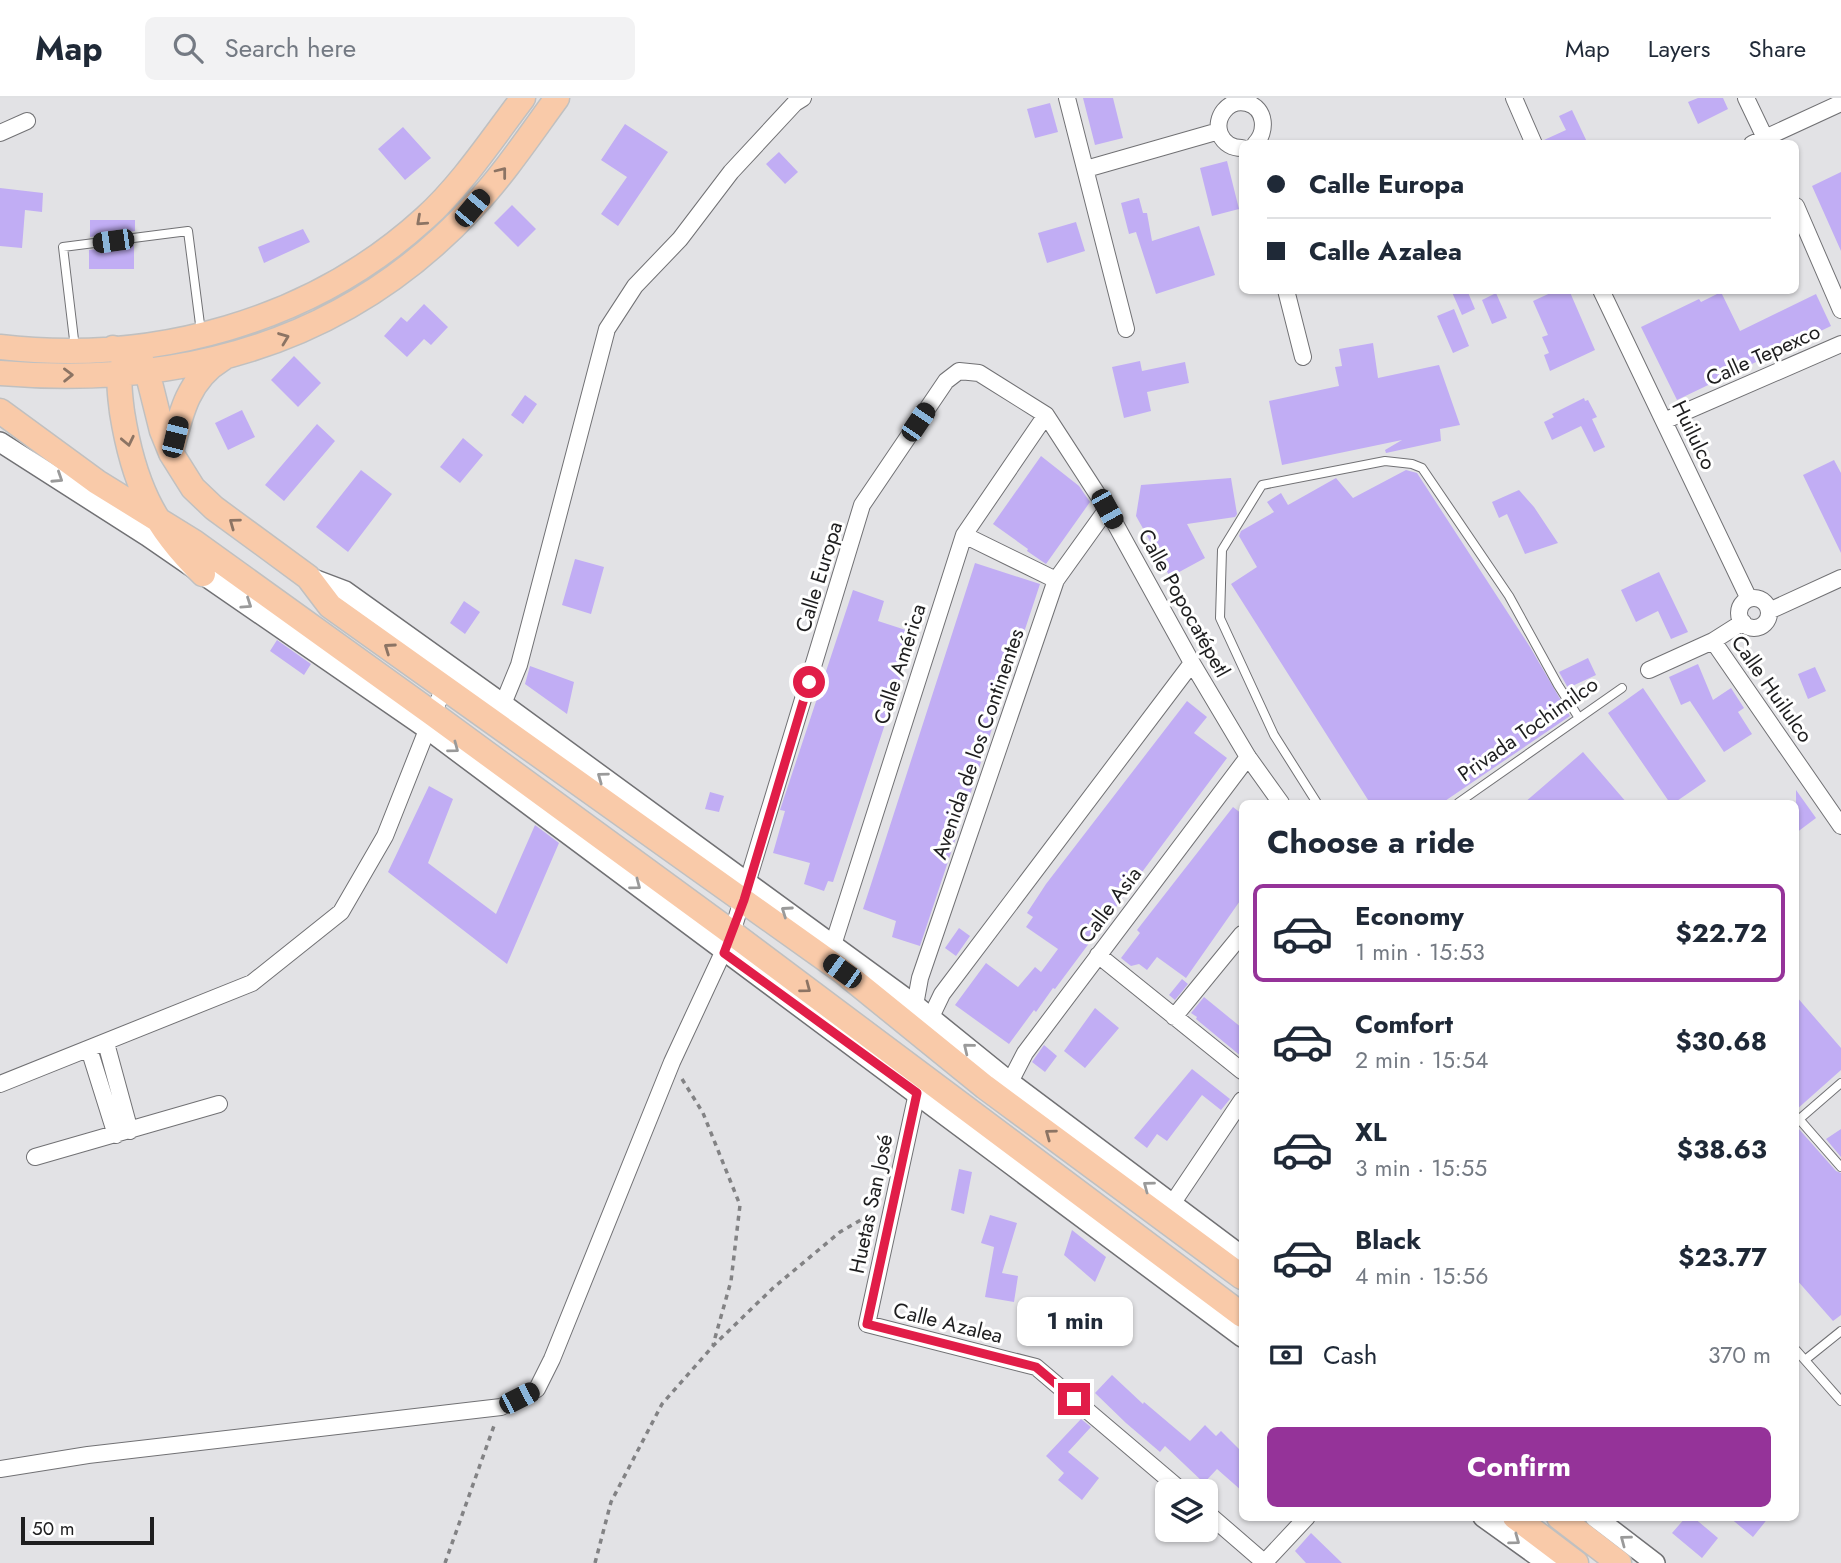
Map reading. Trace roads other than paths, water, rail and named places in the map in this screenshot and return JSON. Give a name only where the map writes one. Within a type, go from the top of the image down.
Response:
[{"type":"main road","points":[[0,373],[48,375],[131,358],[271,314],[332,286],[363,268],[428,216],[523,98]]},
{"type":"main road","points":[[171,453],[190,391],[212,365],[234,354],[283,339],[318,324],[371,294],[404,269],[472,208],[499,177],[557,98]]},
{"type":"main road","points":[[0,347],[75,349],[131,358],[234,354]]},
{"type":"main road","points":[[131,358],[171,453],[193,488],[214,508],[309,578],[330,606],[444,687],[746,892],[985,1087],[1239,1275]]},
{"type":"main road","points":[[131,358],[127,440],[135,472],[144,496],[158,519],[186,558],[203,574]]},
{"type":"main road","points":[[0,411],[97,482],[158,519],[728,943],[1239,1313]]},
{"type":"main road","points":[[1521,1521],[1576,1563]]},
{"type":"main road","points":[[1564,1521],[1619,1563]]},
{"type":"street","points":[[503,704],[519,664],[607,329],[635,286],[680,239],[731,172],[795,103],[803,98]]},
{"type":"street","points":[[1067,98],[1126,329]]},
{"type":"street","points":[[1514,98],[1532,140]]},
{"type":"street","points":[[1746,98],[1762,140]]},
{"type":"street","points":[[1239,147],[1223,140],[1218,122],[1228,106],[1237,100],[1255,108],[1261,115],[1264,124],[1258,140]]},
{"type":"street","points":[[1764,140],[1841,103]]},
{"type":"street","points":[[0,133],[27,121]]},
{"type":"street","points":[[1086,169],[1219,131]]},
{"type":"street","points":[[1799,213],[1841,310]]},
{"type":"street","points":[[1287,294],[1303,357]]},
{"type":"street","name":"Huilulco","points":[[1603,294],[1749,599]]},
{"type":"street","name":"Calle Tepexco","points":[[1664,421],[1841,344]]},
{"type":"street","name":"Calle Popocatépetl","points":[[946,381],[959,371],[979,373],[1046,415],[1107,509],[1192,663],[1248,757],[1279,800]]},
{"type":"street","name":"Calle Europa","points":[[0,1469],[88,1455],[501,1407],[537,1389],[552,1359],[672,1062],[728,943],[746,892],[862,505],[946,381]]},
{"type":"street","name":"Calle América","points":[[833,945],[964,535],[1046,415]]},
{"type":"street","points":[[0,442],[430,721]]},
{"type":"street","name":"Avenida de los Continentes","points":[[915,1005],[920,978],[1056,580],[1107,509]]},
{"type":"street","points":[[964,535],[1056,580]]},
{"type":"street","points":[[309,578],[345,591],[503,704],[746,892],[833,945],[915,1005],[1010,1082],[1239,1254]]},
{"type":"street","points":[[1769,611],[1841,578]]},
{"type":"street","points":[[1758,598],[1764,601],[1769,611],[1768,619],[1758,628],[1751,628],[1743,622],[1739,613],[1741,606],[1749,599],[1758,598]]},
{"type":"street","name":"Calle Huilulco","points":[[1743,622],[1713,641],[1840,821]]},
{"type":"street","points":[[1649,670],[1713,641]]},
{"type":"street","points":[[931,1017],[942,994],[1192,663]]},
{"type":"street","points":[[0,1084],[252,983],[341,912],[385,836],[444,687]]},
{"type":"street","name":"Calle Asia","points":[[1010,1082],[1025,1053],[1248,757]]},
{"type":"street","points":[[1174,1017],[1239,938]]},
{"type":"street","points":[[728,943],[917,1093],[1239,1335]]},
{"type":"street","points":[[1098,955],[1239,1069]]},
{"type":"street","points":[[106,1043],[123,1133]]},
{"type":"street","points":[[89,1049],[123,1133]]},
{"type":"street","name":"Huetas San José","points":[[867,1324],[917,1093]]},
{"type":"street","points":[[35,1157],[219,1104]]},
{"type":"street","points":[[1172,1204],[1239,1104]]},
{"type":"street","name":"Calle Azalea","points":[[867,1324],[1036,1367],[1168,1479]]},
{"type":"street","points":[[1218,1523],[1264,1563],[1303,1521]]},
{"type":"street","points":[[1489,1521],[1547,1563]]},
{"type":"street","points":[[1600,1521],[1655,1563]]},
{"type":"lane","points":[[75,349],[63,247],[188,231],[201,335]]},
{"type":"lane","points":[[1315,800],[1274,735],[1220,618],[1222,550],[1262,485],[1385,461],[1422,468],[1509,596],[1579,718]]},
{"type":"lane","name":"Privada Tochimilco","points":[[1462,800],[1622,688]]},
{"type":"lane","points":[[1799,1119],[1841,1083]]},
{"type":"lane","points":[[1799,1123],[1841,1167]]},
{"type":"lane","points":[[1805,1360],[1841,1331]]},
{"type":"lane","points":[[1799,1353],[1841,1401]]}]
